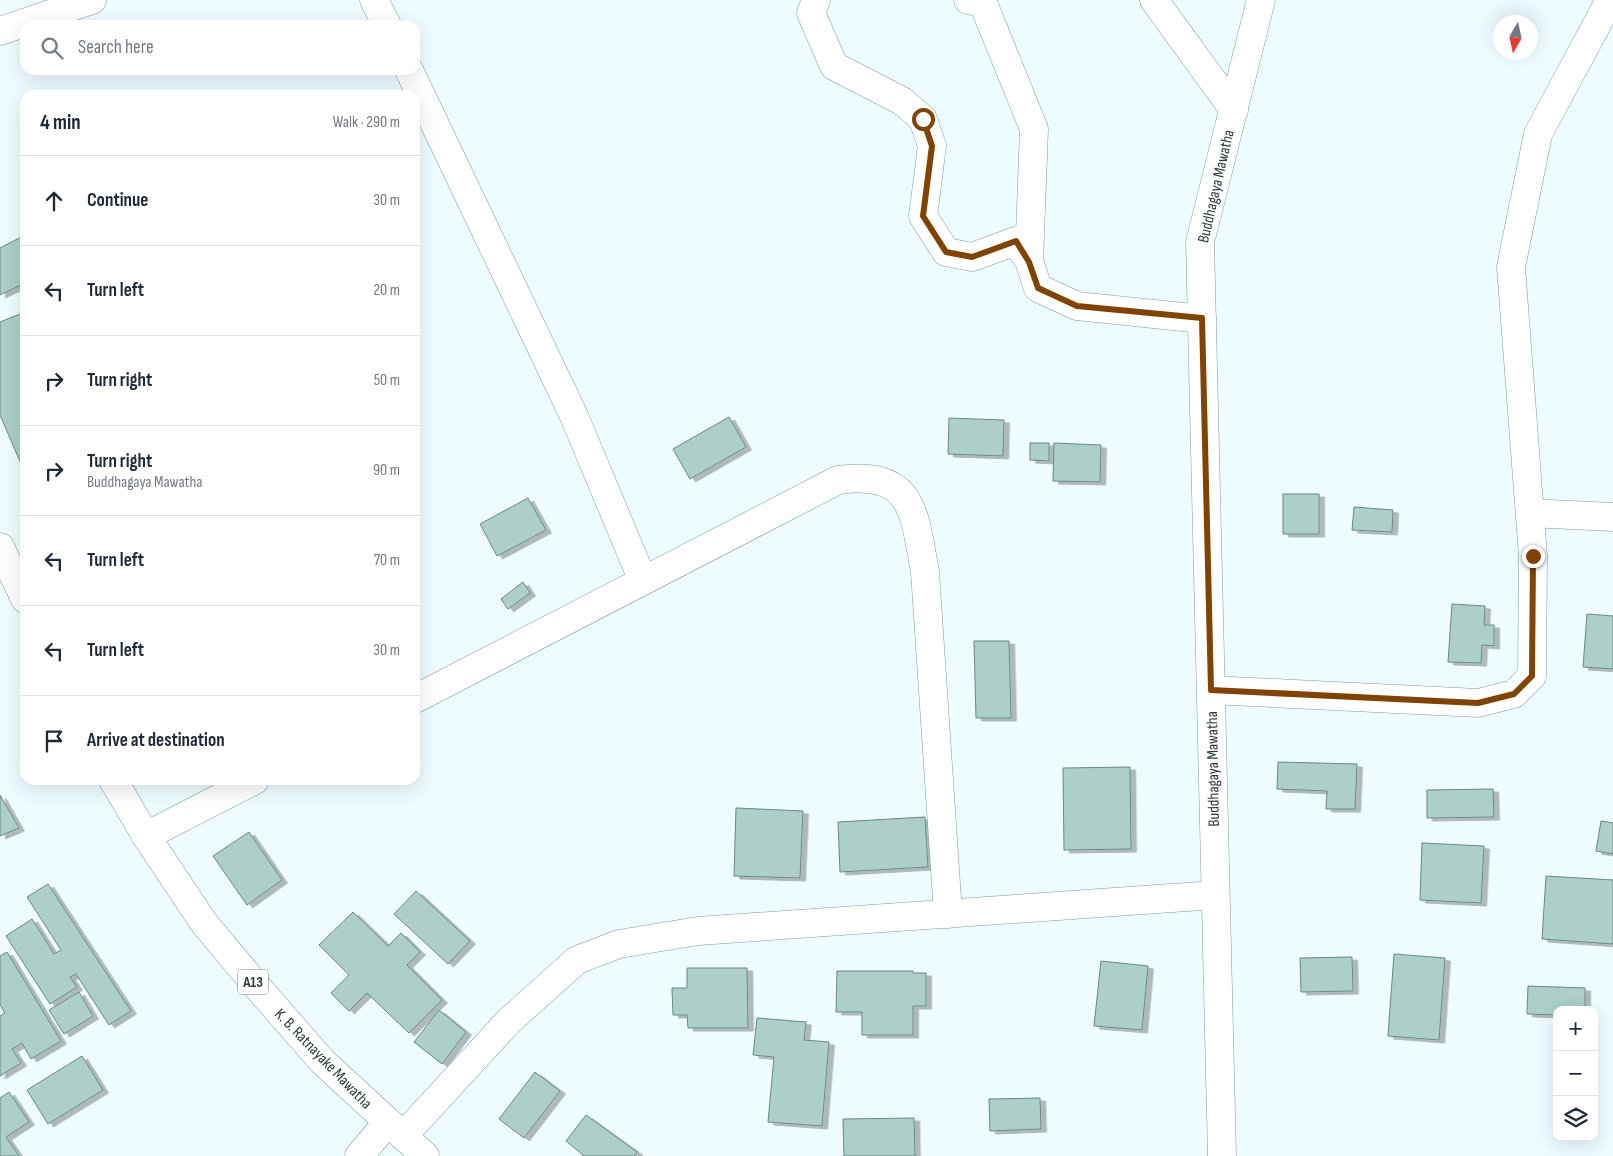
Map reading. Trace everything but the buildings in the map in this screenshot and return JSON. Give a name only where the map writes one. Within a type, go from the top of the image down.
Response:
[{"type":"main road","points":[[34,20],[92,0]]},
{"type":"main road","points":[[374,0],[384,20]]},
{"type":"main road","points":[[816,0],[812,13],[834,66],[902,101],[923,119],[932,146],[923,216],[946,252],[972,257],[1016,241],[1029,262],[1038,288],[1077,306],[1202,318]]},
{"type":"main road","points":[[968,0],[983,3],[1034,129],[1029,262]]},
{"type":"main road","points":[[1154,0],[1234,110]]},
{"type":"main road","name":"Buddhagaya Mawatha","points":[[1222,1156],[1200,242],[1261,0]]},
{"type":"main road","points":[[1211,690],[1478,703],[1514,694],[1532,676],[1533,556],[1511,266],[1538,134],[1610,0]]},
{"type":"main road","points":[[0,32],[20,25]]},
{"type":"main road","points":[[411,75],[419,90]]},
{"type":"main road","points":[[420,93],[574,416],[643,581]]},
{"type":"main road","points":[[420,696],[838,480],[858,477],[878,479],[896,489],[908,501],[917,526],[925,572],[948,914]]},
{"type":"main road","points":[[1530,513],[1613,518]]},
{"type":"main road","points":[[0,548],[20,589]]},
{"type":"main road","name":"K. B. Ratnayake Mawatha","points":[[116,785],[146,836],[204,923],[322,1061],[425,1156]]},
{"type":"main road","points":[[146,836],[245,785]]},
{"type":"main road","points":[[359,1156],[395,1129],[577,960],[619,944],[698,931],[1216,895]]},
{"type":"route","points":[[923,119],[932,146],[923,216],[946,252],[972,257],[1016,241],[1029,262],[1038,288],[1077,306],[1202,318],[1211,690],[1478,703],[1514,694],[1532,676],[1533,556]]}]
